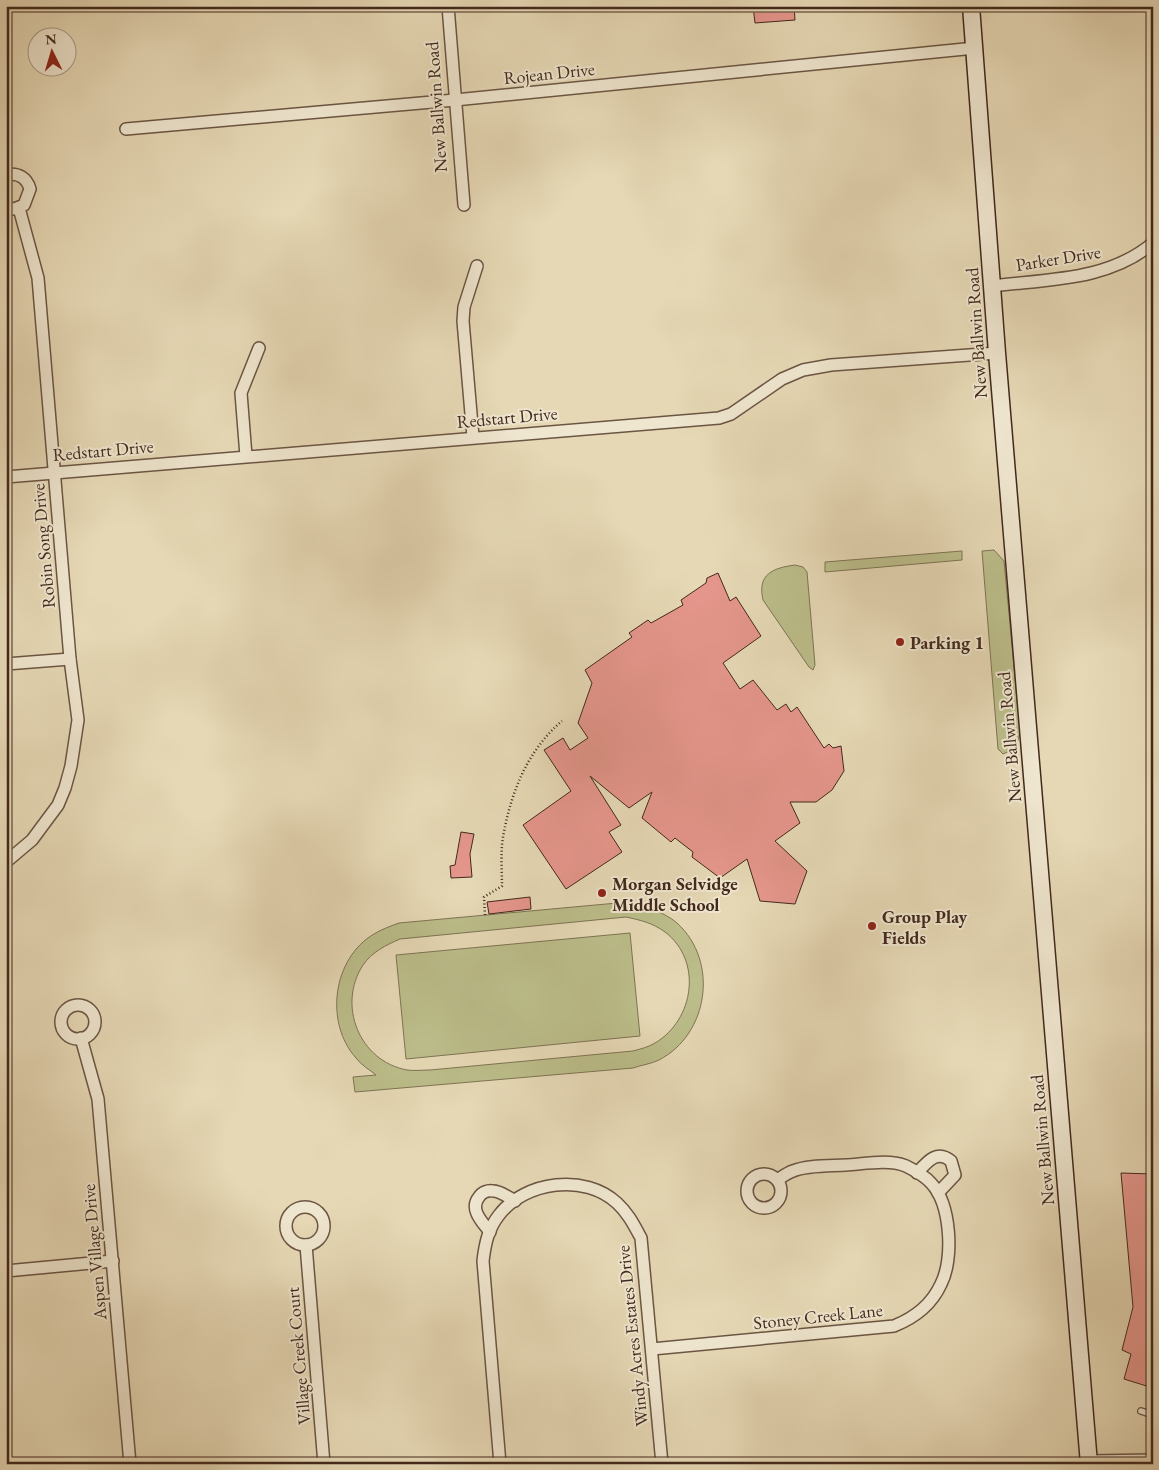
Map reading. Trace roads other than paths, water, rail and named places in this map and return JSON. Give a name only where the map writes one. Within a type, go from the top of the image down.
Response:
[{"type":"main road","name":"New Ballwin Road","points":[[971,6],[997,353],[1089,1462]]},
{"type":"street","name":"New Ballwin Road","points":[[448,6],[464,205]]},
{"type":"street","name":"Rojean Drive","points":[[126,129],[456,100],[975,48]]},
{"type":"street","points":[[6,175],[21,176],[28,184],[30,195],[24,205],[19,208],[6,208]]},
{"type":"street","name":"Robin Song Drive","points":[[6,862],[32,840],[58,805],[65,788],[74,750],[78,720],[70,659],[38,278],[19,208]]},
{"type":"street","name":"Parker Drive","points":[[992,286],[1075,276],[1104,270],[1121,265],[1153,243]]},
{"type":"street","points":[[473,437],[463,321],[464,307],[477,266]]},
{"type":"street","points":[[246,456],[241,393],[259,348]]},
{"type":"street","name":"Redstart Drive","points":[[6,477],[54,471],[719,418],[737,410],[782,379],[803,370],[831,365],[997,353]]},
{"type":"street","points":[[6,664],[70,659]]},
{"type":"street","name":"Aspen Village Drive","points":[[81,1038],[98,1100],[130,1464]]},
{"type":"street","points":[[917,1172],[934,1157],[943,1156],[952,1161],[954,1175],[938,1193]]},
{"type":"street","name":"Stoney Creek Lane","points":[[652,1349],[877,1329],[907,1320],[927,1304],[942,1284],[946,1272],[948,1253],[948,1227],[944,1205],[931,1183],[917,1172],[905,1166],[883,1162],[794,1170],[776,1180]]},
{"type":"street","name":"Windy Acres Estates Drive","points":[[500,1464],[483,1261],[486,1240],[498,1216],[515,1201],[532,1190],[553,1184],[575,1185],[595,1190],[615,1202],[630,1217],[641,1238],[662,1464]]},
{"type":"street","points":[[490,1232],[476,1213],[478,1197],[482,1193],[493,1191],[515,1201]]},
{"type":"street","name":"Village Creek Court","points":[[306,1244],[324,1464]]},
{"type":"street","points":[[6,1271],[113,1262]]},
{"type":"street","points":[[1089,1462],[1153,1460]]},
{"type":"lane","points":[[1141,1411],[1153,1415]]},
{"type":"place","name":"Parking 1","points":[[900,642]]},
{"type":"place","name":"Morgan Selvidge Middle School","points":[[602,893]]},
{"type":"place","name":"Group Play Fields","points":[[872,926]]}]
